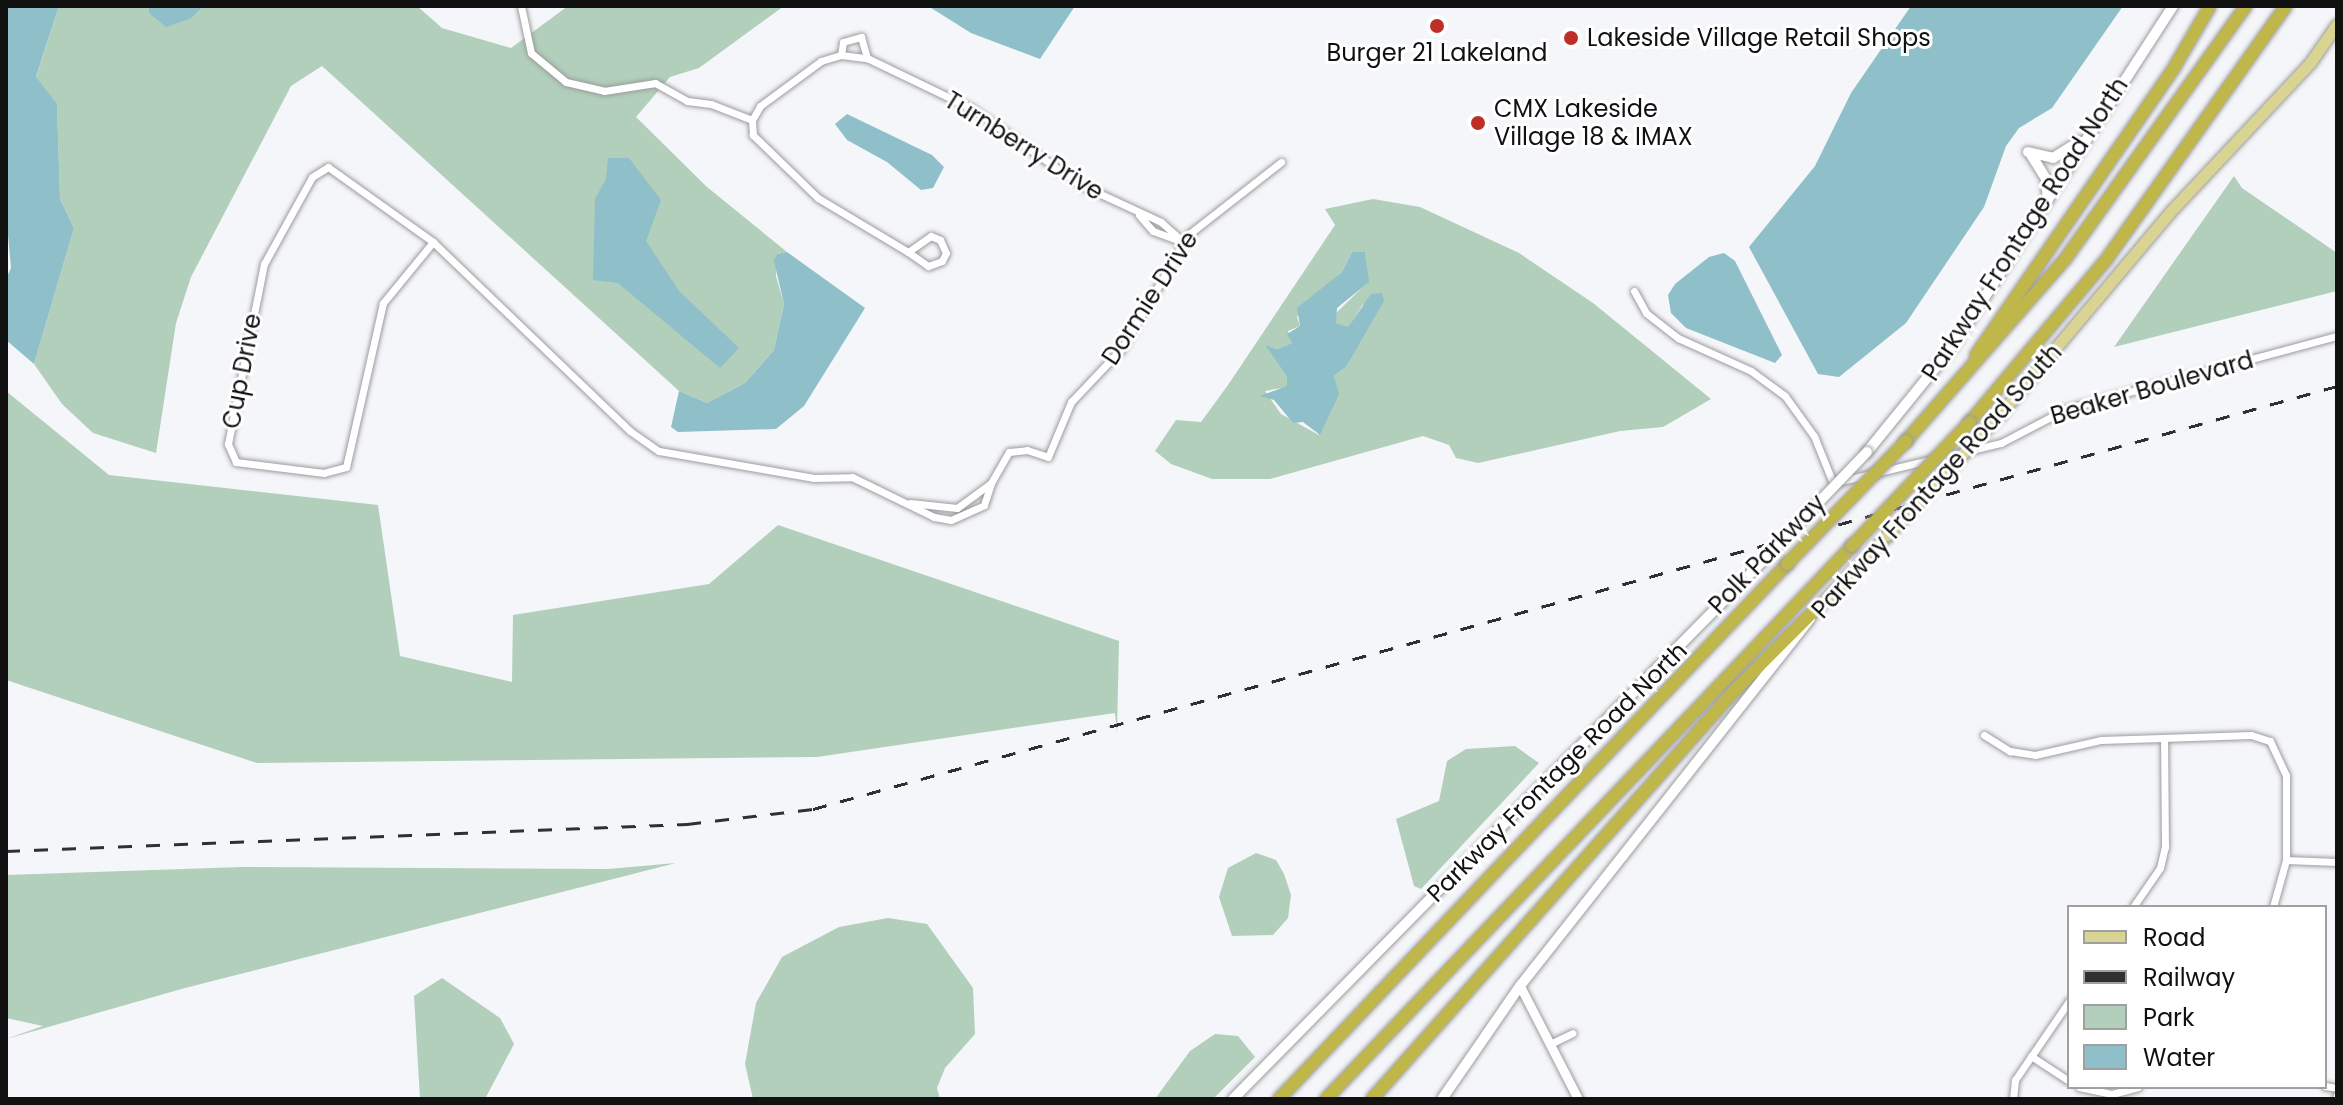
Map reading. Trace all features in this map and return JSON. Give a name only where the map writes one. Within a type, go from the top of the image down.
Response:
[{"type":"highway","points":[[1943,401],[2175,66],[2210,6]]},
{"type":"highway","name":"Polk Parkway","points":[[1279,1099],[1943,401],[2066,258],[2246,6]]},
{"type":"highway","points":[[1326,1099],[1970,422],[2113,250],[2286,6]]},
{"type":"highway","points":[[1372,1099],[1735,690],[1815,610]]},
{"type":"main road","name":"Parkway Frontage Road North","points":[[1233,1099],[1586,746],[1867,452],[1953,346],[2173,6]]},
{"type":"main road","name":"Parkway Frontage Road South","points":[[1442,1099],[1520,986],[1806,627],[1815,610],[2000,414],[2170,212],[2310,63],[2337,24]]},
{"type":"main road","points":[[2310,63],[2337,35]]},
{"type":"main road","points":[[2048,201],[2046,179],[2028,152],[2053,158],[2090,132]]},
{"type":"street","points":[[521,6],[531,53],[566,82],[594,91],[655,83],[687,101],[711,104],[752,120]]},
{"type":"street","points":[[867,58],[861,37],[843,42],[841,55],[812,65],[760,106],[752,120],[757,142],[798,182],[928,266],[942,261],[946,253],[940,240],[931,236],[908,252]]},
{"type":"street","name":"Turnberry Drive","points":[[841,55],[867,58],[971,108],[1081,185],[1161,222],[1183,242]]},
{"type":"street","name":"Dormie Drive","points":[[991,483],[1009,452],[1027,450],[1048,457],[1071,402],[1122,348],[1183,242],[1201,222],[1281,162]]},
{"type":"street","name":"Cup Drive","points":[[433,242],[383,303],[346,467],[339,472],[295,472],[236,462],[228,444],[264,264],[318,169],[337,169],[433,242],[630,431],[659,451],[813,478],[852,477],[934,517],[968,516]]},
{"type":"street","name":"Beaker Boulevard","points":[[1634,291],[1646,313],[1678,338],[1751,371],[1785,396],[1814,436],[1833,483],[2001,443],[2066,409],[2337,336]]},
{"type":"street","points":[[963,505],[968,516],[984,505],[991,483]]},
{"type":"street","points":[[910,503],[938,508],[963,505],[991,483]]},
{"type":"street","points":[[1984,735],[1996,746],[2035,755],[2101,740],[2251,735],[2270,741],[2286,775],[2286,860],[2274,905]]},
{"type":"street","points":[[2134,905],[2160,868],[2165,847],[2164,738]]},
{"type":"street","points":[[2286,860],[2337,862]]},
{"type":"street","points":[[1520,986],[1578,1099]]},
{"type":"street","points":[[2013,1099],[2015,1080],[2067,1004]]},
{"type":"street","points":[[1550,1044],[1573,1033]]},
{"type":"street","points":[[2031,1056],[2067,1080]]},
{"type":"street","points":[[2088,1089],[2112,1094],[2131,1089]]},
{"type":"green space","points":[[59,6],[149,6],[149,13],[192,18],[204,6],[417,6],[442,28],[511,48],[568,6],[784,6],[699,68],[670,77],[636,117],[707,187],[787,252],[777,254],[776,276],[784,304],[774,350],[745,383],[707,403],[679,391],[322,66],[291,86],[191,277],[176,323],[156,453],[93,433],[62,404],[34,364],[74,228],[60,199],[57,105],[36,78]]},
{"type":"green space","points":[[2234,176],[2242,188],[2337,253],[2337,291],[2114,347]]},
{"type":"green space","points":[[1373,199],[1420,207],[1519,253],[1593,303],[1711,399],[1663,427],[1620,431],[1478,463],[1456,458],[1449,445],[1423,436],[1270,479],[1212,479],[1171,464],[1155,451],[1176,420],[1201,422],[1228,385],[1335,225],[1325,209]],"holes":[[[1352,252],[1365,252],[1368,282],[1334,315],[1336,323],[1348,328],[1363,304],[1366,329],[1346,367],[1334,376],[1337,391],[1319,435],[1281,414],[1265,391],[1287,387],[1287,377],[1266,346],[1277,349],[1292,343],[1288,331],[1300,326],[1297,317],[1304,305],[1342,272]]]},
{"type":"green space","points":[[6,391],[109,475],[378,505],[400,656],[512,682],[513,615],[709,584],[778,525],[1119,641],[1117,733],[1115,713],[817,757],[257,763],[6,680]]},
{"type":"green space","points":[[1515,746],[1539,763],[1421,889],[1414,886],[1396,819],[1439,801],[1447,761],[1466,749]]},
{"type":"green space","points":[[1256,853],[1276,860],[1284,874],[1291,895],[1288,918],[1273,935],[1232,936],[1219,897],[1228,868]]},
{"type":"green space","points":[[676,863],[185,988],[6,1039],[43,1026],[6,1018],[6,875],[242,867],[608,869]]},
{"type":"green space","points":[[888,918],[927,924],[973,988],[975,1034],[945,1068],[937,1088],[940,1099],[753,1099],[745,1064],[756,1003],[782,957],[839,927]]},
{"type":"green space","points":[[442,978],[500,1018],[514,1044],[485,1099],[420,1099],[414,996]]},
{"type":"green space","points":[[1215,1034],[1238,1036],[1255,1057],[1213,1099],[1155,1099],[1190,1051]]},
{"type":"water","points":[[7,6],[59,6],[36,77],[57,104],[60,199],[74,228],[34,364],[6,340],[6,279],[11,268],[6,213]]},
{"type":"water","points":[[149,6],[204,6],[192,18],[166,27],[149,13]]},
{"type":"water","points":[[928,6],[1075,6],[1040,59],[971,33]]},
{"type":"water","points":[[1911,6],[2123,6],[2052,108],[2019,128],[2006,146],[1984,207],[1906,323],[1839,377],[1818,374],[1749,247],[1815,166],[1851,93]]},
{"type":"water","points":[[847,114],[932,155],[944,167],[933,188],[921,190],[887,162],[847,140],[835,124]]},
{"type":"water","points":[[608,158],[629,158],[661,200],[646,241],[679,291],[739,348],[720,368],[618,283],[593,280],[595,199],[606,179]]},
{"type":"water","points":[[787,252],[865,308],[804,406],[776,429],[678,432],[671,427],[679,391],[707,403],[745,383],[774,350],[784,304],[774,261],[777,254]]},
{"type":"water","points":[[1352,252],[1365,252],[1369,282],[1337,308],[1336,323],[1348,327],[1371,294],[1382,293],[1384,301],[1346,367],[1334,376],[1339,394],[1320,435],[1303,422],[1293,423],[1274,400],[1260,396],[1287,386],[1287,377],[1265,345],[1277,349],[1292,343],[1287,334],[1300,326],[1297,308],[1342,272]]},
{"type":"water","points":[[1724,253],[1735,261],[1782,355],[1775,363],[1686,328],[1671,313],[1668,295],[1675,284],[1709,257]]},
{"type":"railway","points":[[6,851],[687,824],[813,809],[2337,386]]},
{"type":"place","name":"Burger 21 Lakeland","points":[[1437,26]]},
{"type":"place","name":"Lakeside Village Retail Shops","points":[[1571,38]]},
{"type":"place","name":"CMX Lakeside Village 18 & IMAX","points":[[1478,123]]}]
